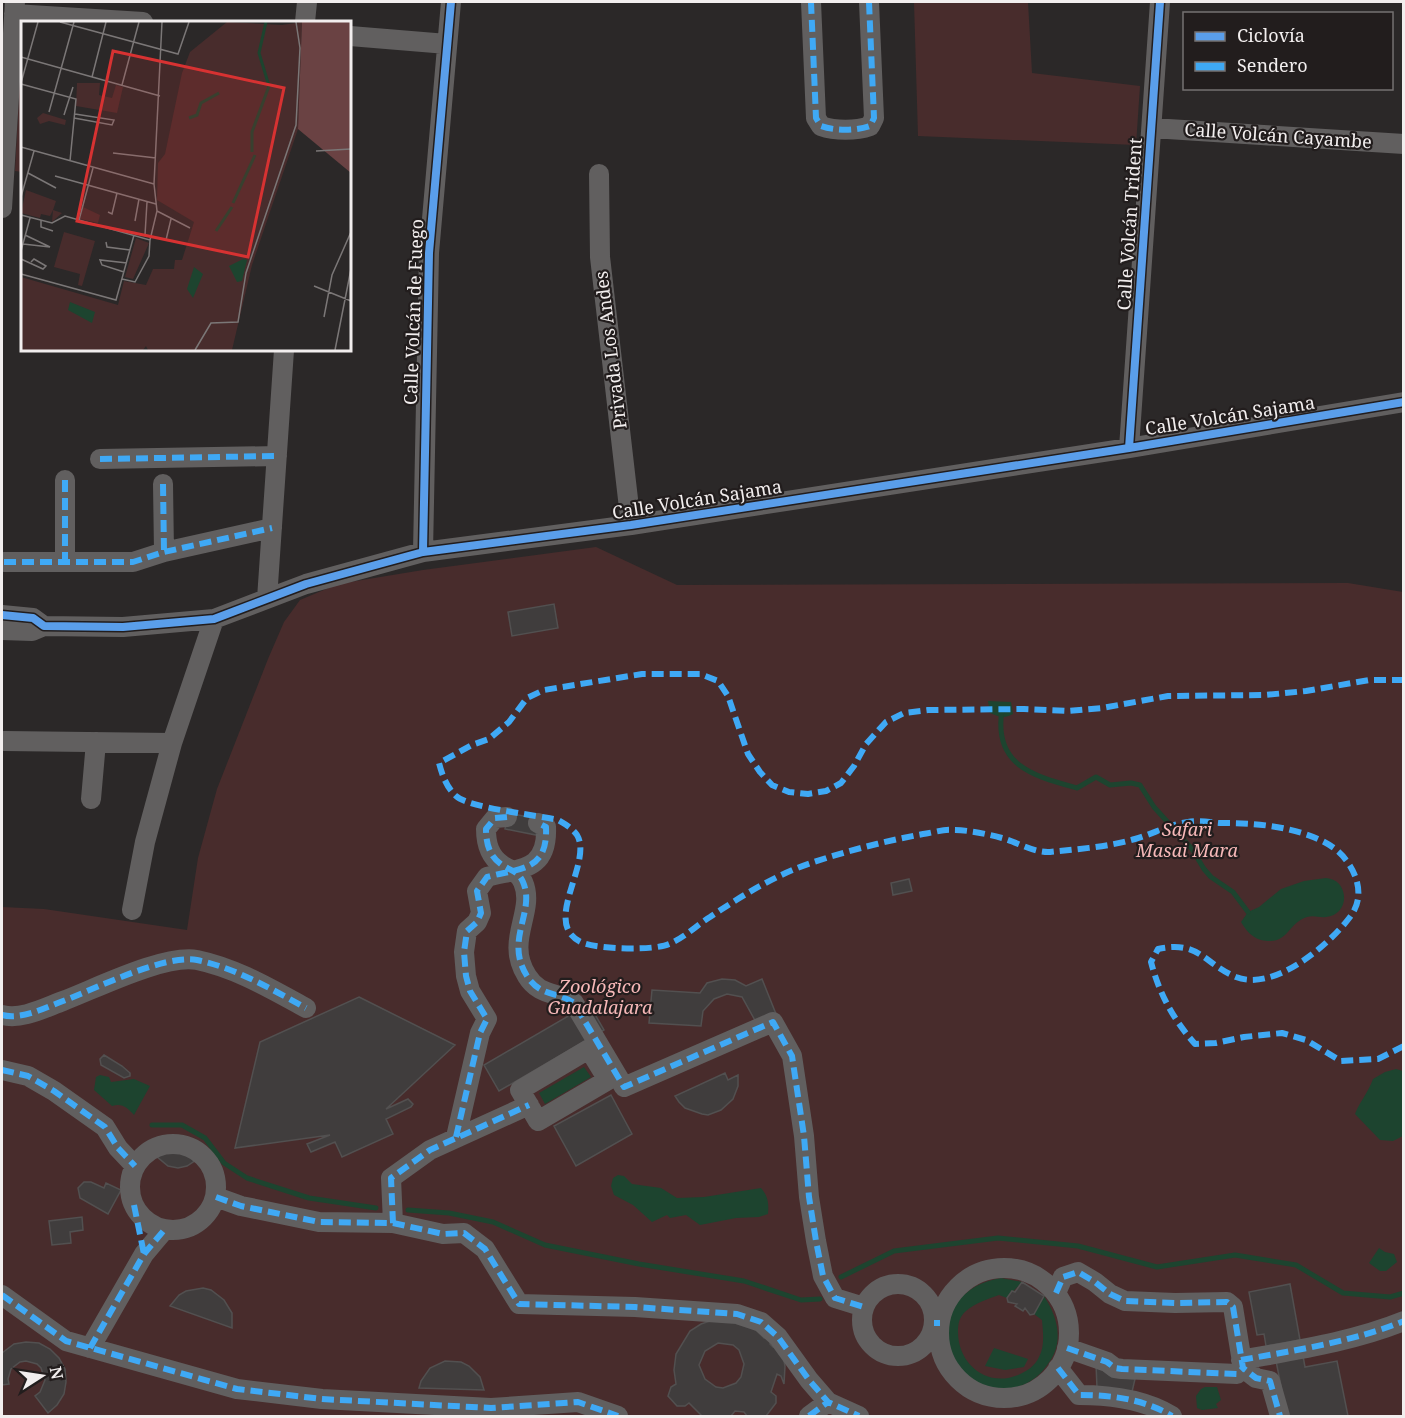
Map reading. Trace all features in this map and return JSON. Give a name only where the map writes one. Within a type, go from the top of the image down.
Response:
[{"type":"street","points":[[305,21],[307,2]]},
{"type":"street","name":"Calle Volcán de Fuego","points":[[423,552],[429,253],[451,2]]},
{"type":"street","points":[[811,2],[816,118],[821,126],[830,129],[864,128],[870,126],[874,118],[869,2]]},
{"type":"street","name":"Calle Volcán Trident","points":[[1129,448],[1160,2]]},
{"type":"street","points":[[2,208],[15,8],[134,21]]},
{"type":"street","points":[[351,36],[447,44]]},
{"type":"street","name":"Calle Volcán Cayambe","points":[[1152,128],[1404,144]]},
{"type":"street","name":"Privada Los Andes","points":[[599,174],[600,257],[631,525]]},
{"type":"street","points":[[267,599],[284,351]]},
{"type":"street","name":"Calle Volcán Sajama","points":[[2,615],[33,618],[44,626],[123,627],[214,619],[306,584],[423,552],[631,525],[1129,448],[1404,402]]},
{"type":"street","points":[[100,459],[277,456]]},
{"type":"street","points":[[64,480],[65,562]]},
{"type":"street","points":[[162,484],[164,552]]},
{"type":"street","points":[[4,562],[133,562],[164,552],[272,528]]},
{"type":"street","points":[[132,910],[145,842],[172,743],[214,619]]},
{"type":"street","points":[[2,630],[32,631],[44,626]]},
{"type":"street","points":[[4,741],[172,743]]},
{"type":"street","points":[[91,799],[96,742]]},
{"type":"street","points":[[507,817],[495,818],[486,829],[486,845],[501,865],[517,872],[527,896],[518,934],[520,966],[530,981],[540,989],[565,997],[574,1003],[603,1062],[608,1080],[538,1121],[520,1090],[589,1049],[603,1062],[624,1087],[773,1022],[792,1056],[804,1136],[809,1197],[823,1276],[835,1298],[864,1307]]},
{"type":"street","points":[[456,1137],[480,1033],[487,1018],[470,991],[464,952],[467,931],[477,922],[481,913],[477,891],[487,877],[505,872],[517,872],[533,865],[547,842],[546,827],[538,823]]},
{"type":"street","points":[[2,1016],[13,1018],[40,1010],[134,973],[169,962],[196,960],[250,977],[306,1008]]},
{"type":"street","points":[[2,1070],[28,1076],[105,1126],[118,1148],[135,1166]]},
{"type":"street","points":[[393,1223],[391,1178],[430,1150],[529,1105]]},
{"type":"street","points":[[134,1205],[147,1221],[165,1229],[178,1230],[191,1226],[202,1220],[211,1209],[216,1197],[217,1183],[213,1169],[206,1158],[195,1149],[182,1144],[155,1147],[135,1166],[131,1179],[131,1192],[144,1254]]},
{"type":"street","points":[[216,1197],[241,1206],[319,1222],[393,1223],[443,1234],[464,1233],[485,1249],[519,1304],[636,1307],[737,1314],[761,1322],[778,1337],[828,1402],[859,1416]]},
{"type":"street","points":[[90,1348],[144,1254],[165,1229]]},
{"type":"street","points":[[864,1307],[862,1321],[864,1333],[870,1342],[888,1355],[900,1356],[913,1353],[930,1336],[937,1323],[947,1303],[959,1285],[976,1274],[996,1268],[1017,1269],[1033,1274],[1047,1283],[1056,1293],[1068,1322],[1067,1348],[1058,1368],[1041,1387],[1028,1393],[1002,1398],[980,1393],[960,1380],[946,1362],[937,1323],[921,1292],[900,1283],[890,1284],[877,1290],[864,1307]]},
{"type":"street","points":[[1056,1293],[1063,1277],[1078,1272],[1110,1294],[1125,1301],[1227,1302],[1233,1307],[1242,1364],[1237,1374],[1122,1369],[1067,1348]]},
{"type":"street","points":[[2,1295],[66,1341],[237,1389],[322,1399],[491,1408],[578,1402],[618,1416]]},
{"type":"street","points":[[1242,1364],[1347,1340],[1404,1321]]},
{"type":"street","points":[[1242,1364],[1256,1378],[1270,1381],[1281,1416]]},
{"type":"street","points":[[1058,1368],[1079,1395],[1121,1398],[1155,1406],[1172,1416]]},
{"type":"street","points":[[809,1416],[828,1402]]},
{"type":"green space","points":[[914,2],[1028,2],[1032,73],[1140,86],[1136,145],[918,136]]},
{"type":"green space","points":[[21,57],[21,172],[15,171]]},
{"type":"green space","name":"Zoológico Guadalajara","points":[[596,547],[677,585],[1348,583],[1403,592],[1403,1416],[2,1416],[2,907],[44,909],[187,930],[198,858],[217,789],[284,622],[300,600],[338,584]]},
{"type":"shaded area","points":[[988,701],[1011,702],[1013,714],[1002,717],[990,713]]},
{"type":"shaded area","points":[[1326,878],[1340,885],[1343,891],[1343,904],[1335,914],[1326,917],[1307,917],[1295,924],[1282,937],[1270,941],[1254,937],[1241,922],[1248,912],[1259,907],[1281,889],[1304,881]]},
{"type":"shaded area","points":[[584,1067],[591,1077],[545,1104],[539,1093]]},
{"type":"shaded area","points":[[1396,1069],[1403,1071],[1403,1136],[1393,1141],[1380,1140],[1355,1114],[1373,1079]]},
{"type":"shaded area","points":[[100,1075],[109,1077],[111,1082],[134,1079],[150,1086],[134,1115],[127,1108],[112,1106],[94,1090],[96,1077]]},
{"type":"shaded area","points":[[618,1175],[624,1176],[632,1184],[661,1188],[677,1198],[704,1197],[761,1188],[768,1200],[768,1214],[700,1225],[686,1215],[670,1218],[667,1215],[652,1222],[633,1205],[614,1195],[611,1186],[613,1178]]},
{"type":"shaded area","points":[[1379,1248],[1394,1254],[1397,1262],[1386,1271],[1380,1271],[1369,1263]]},
{"type":"shaded area","points":[[1001,1278],[1022,1282],[1007,1298],[999,1295],[977,1303],[966,1311],[959,1321],[959,1344],[969,1363],[985,1376],[996,1378],[1018,1375],[1033,1366],[1041,1353],[1043,1339],[1042,1320],[1034,1314],[1044,1296],[1055,1320],[1058,1336],[1050,1361],[1035,1378],[1014,1388],[991,1389],[971,1381],[957,1366],[949,1346],[948,1325],[956,1305],[973,1288]]},
{"type":"shaded area","points":[[994,1348],[1028,1359],[1024,1367],[1005,1370],[985,1366]]},
{"type":"shaded area","points":[[1205,1387],[1217,1387],[1221,1400],[1216,1404],[1218,1408],[1202,1410],[1197,1408],[1196,1396]]},
{"type":"building","points":[[554,604],[558,628],[512,636],[508,612]]},
{"type":"building","points":[[508,813],[539,819],[536,835],[505,829]]},
{"type":"building","points":[[909,879],[912,891],[893,895],[891,883]]},
{"type":"building","points":[[722,979],[735,980],[746,986],[762,979],[776,1014],[757,1024],[742,997],[727,994],[714,999],[703,1011],[701,1026],[649,1023],[652,990],[700,993],[707,983]]},
{"type":"building","points":[[359,997],[455,1045],[386,1109],[408,1099],[413,1104],[386,1119],[393,1134],[342,1157],[335,1142],[311,1152],[307,1144],[330,1135],[235,1148],[260,1042]]},
{"type":"building","points":[[589,1004],[604,1030],[499,1091],[484,1065]]},
{"type":"building","points":[[104,1055],[122,1066],[130,1073],[130,1076],[124,1078],[101,1065],[100,1059]]},
{"type":"building","points":[[725,1073],[728,1080],[738,1075],[738,1086],[733,1099],[721,1110],[708,1115],[702,1114],[685,1108],[675,1096]]},
{"type":"building","points":[[611,1095],[632,1134],[576,1166],[554,1126]]},
{"type":"building","points":[[169,1152],[180,1152],[196,1160],[187,1166],[178,1168],[168,1166],[156,1156]]},
{"type":"building","points":[[84,1182],[91,1182],[104,1188],[106,1183],[121,1190],[108,1214],[80,1198],[78,1188]]},
{"type":"building","points":[[82,1217],[83,1230],[70,1232],[71,1243],[52,1245],[49,1221]]},
{"type":"building","points":[[1022,1282],[1044,1296],[1034,1314],[1030,1315],[1025,1308],[1023,1311],[1015,1306],[1017,1304],[1008,1302],[1007,1298]]},
{"type":"building","points":[[1290,1284],[1300,1340],[1266,1346],[1264,1334],[1257,1335],[1249,1292]]},
{"type":"building","points":[[203,1288],[211,1290],[224,1300],[232,1313],[232,1328],[170,1306],[179,1295],[186,1291]]},
{"type":"building","points":[[731,1318],[756,1330],[764,1338],[771,1339],[770,1344],[773,1347],[781,1346],[785,1366],[784,1384],[781,1376],[777,1374],[771,1392],[776,1396],[776,1403],[766,1416],[747,1416],[744,1412],[735,1411],[731,1416],[702,1416],[689,1403],[685,1406],[677,1406],[668,1396],[671,1387],[676,1384],[674,1370],[676,1354],[690,1331],[716,1319]],"holes":[[[718,1343],[733,1345],[739,1350],[744,1364],[741,1377],[736,1383],[723,1388],[716,1387],[705,1379],[699,1365],[705,1351]]]},
{"type":"building","points":[[39,1343],[50,1349],[65,1369],[64,1394],[48,1413],[35,1396],[40,1392],[45,1380],[37,1364],[20,1362],[11,1369],[9,1384],[2,1385],[2,1353],[14,1344]]},
{"type":"building","points":[[1303,1356],[1305,1367],[1337,1361],[1348,1416],[1287,1416],[1276,1361]]},
{"type":"building","points":[[445,1361],[461,1362],[469,1366],[480,1377],[484,1390],[419,1388],[430,1368]]},
{"type":"building","points":[[1096,1364],[1112,1377],[1135,1379],[1132,1392],[1097,1388]]},
{"type":"waterway","points":[[1002,710],[1001,729],[1004,744],[1010,756],[1020,766],[1046,779],[1077,788],[1096,777],[1110,785],[1131,783],[1140,785],[1154,807],[1192,849],[1204,869],[1211,877],[1233,892],[1248,912]]},
{"type":"waterway","points":[[152,1125],[182,1125],[205,1138],[224,1163],[247,1178],[309,1198],[376,1208]]},
{"type":"waterway","points":[[408,1210],[449,1213],[493,1222],[545,1245],[639,1264],[744,1281],[801,1300],[820,1299]]},
{"type":"waterway","points":[[841,1277],[894,1251],[998,1238],[1078,1246],[1157,1267],[1235,1255],[1296,1265],[1343,1293],[1390,1297],[1404,1293]]},
{"type":"marked path","points":[[811,2],[816,118],[821,126],[846,130],[870,126],[874,118],[869,2]]},
{"type":"marked path","points":[[100,459],[277,456]]},
{"type":"marked path","points":[[65,480],[65,562]]},
{"type":"marked path","points":[[163,484],[164,552]]},
{"type":"marked path","points":[[4,562],[133,562],[164,552],[272,528]]},
{"type":"marked path","points":[[1404,680],[1369,680],[1306,691],[1265,695],[1168,696],[1102,708],[1068,711],[928,710],[904,713],[886,722],[866,744],[841,783],[826,791],[808,794],[789,792],[772,785],[760,772],[748,754],[728,696],[718,681],[700,674],[642,674],[544,690],[527,698],[509,722],[489,739],[472,745],[439,763],[450,789],[463,800],[488,808],[558,820],[577,835],[580,847],[579,861],[566,908],[566,922],[571,934],[583,943],[613,948],[651,948],[669,944],[748,893],[800,867],[868,846],[941,831],[972,831],[1008,840],[1038,851],[1050,852],[1125,842],[1192,821],[1262,825],[1303,833],[1320,840],[1341,854],[1357,881],[1357,903],[1341,928],[1299,963],[1267,978],[1251,980],[1236,977],[1192,950],[1172,947],[1158,949],[1151,962],[1163,995],[1180,1025],[1195,1044],[1282,1033],[1306,1040],[1341,1061],[1378,1059],[1404,1046]]},
{"type":"marked path","points":[[507,817],[495,818],[486,829],[486,834],[489,849],[494,858],[517,873],[526,893],[518,950],[521,963],[528,978],[536,986],[574,1003],[624,1087],[773,1022],[792,1056],[804,1136],[809,1197],[823,1276],[835,1298],[864,1307]]},
{"type":"marked path","points":[[456,1137],[480,1033],[487,1019],[470,991],[464,952],[467,931],[477,922],[481,913],[477,891],[487,877],[529,866],[537,860],[542,853],[546,827],[538,823]]},
{"type":"marked path","points":[[2,1015],[17,1016],[33,1012],[149,967],[183,960],[197,960],[226,968],[306,1008]]},
{"type":"marked path","points":[[2,1070],[28,1076],[54,1091],[105,1127],[118,1148],[135,1166]]},
{"type":"marked path","points":[[393,1223],[391,1178],[430,1150],[529,1105]]},
{"type":"marked path","points":[[216,1197],[241,1206],[319,1222],[393,1223],[443,1234],[464,1233],[485,1249],[519,1304],[635,1307],[737,1314],[761,1322],[778,1337],[828,1402],[859,1416]]},
{"type":"marked path","points":[[134,1205],[144,1254]]},
{"type":"marked path","points":[[90,1348],[144,1254],[165,1229]]},
{"type":"marked path","points":[[1056,1293],[1063,1277],[1078,1272],[1110,1294],[1125,1301],[1227,1302],[1233,1307],[1243,1368],[1256,1378],[1270,1381],[1280,1416]]},
{"type":"marked path","points":[[2,1295],[66,1341],[237,1389],[322,1399],[491,1408],[578,1402],[618,1416]]},
{"type":"marked path","points":[[1241,1360],[1344,1340],[1404,1321]]},
{"type":"marked path","points":[[934,1323],[940,1323]]},
{"type":"marked path","points":[[1067,1348],[1122,1369],[1237,1374],[1243,1368]]},
{"type":"marked path","points":[[1058,1368],[1079,1395],[1127,1399],[1172,1416]]},
{"type":"marked path","points":[[809,1416],[828,1402]]},
{"type":"cycle path","points":[[423,552],[429,253],[451,2]]},
{"type":"cycle path","points":[[1129,448],[1160,2]]},
{"type":"cycle path","points":[[2,615],[33,618],[44,626],[123,627],[214,619],[306,584],[423,552],[631,525],[1129,448],[1404,402]]},
{"type":"park label","name":"Safari Masai Mara","points":[[1187,840]]}]
